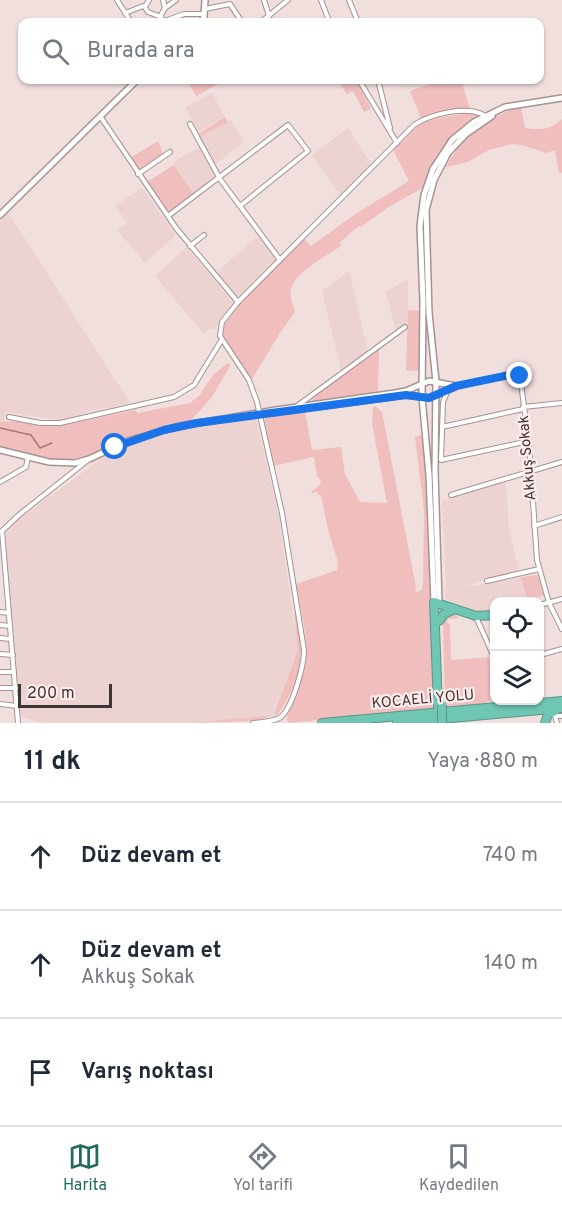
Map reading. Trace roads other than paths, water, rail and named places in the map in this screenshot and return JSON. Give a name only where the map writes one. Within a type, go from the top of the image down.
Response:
[{"type":"highway","points":[[436,605],[476,616],[490,615]]},
{"type":"highway","points":[[436,605],[439,621],[440,723]]},
{"type":"highway","points":[[436,605],[440,706]]},
{"type":"highway","points":[[439,621],[444,614],[454,609]]},
{"type":"highway","points":[[544,698],[562,700]]},
{"type":"highway","name":"KOCAELİ YOLU","points":[[544,702],[562,700]]},
{"type":"highway","name":"KOCAELİ YOLU","points":[[322,723],[515,705]]},
{"type":"highway","points":[[525,712],[537,714],[545,722],[550,712],[562,709]]},
{"type":"highway","points":[[397,723],[562,709]]},
{"type":"main road","points":[[203,18],[205,0]]},
{"type":"main road","points":[[0,215],[134,84]]},
{"type":"main road","points":[[436,605],[422,397],[423,301],[420,226],[423,201],[433,169],[448,146],[468,126],[484,116],[521,104],[562,98]]},
{"type":"main road","points":[[436,605],[436,382],[429,313],[425,224],[427,203],[432,186],[448,153],[466,134],[487,118],[521,104]]},
{"type":"main road","points":[[0,450],[62,464],[89,459],[128,441],[164,430],[402,392],[429,381],[456,386]]},
{"type":"main road","points":[[260,414],[406,395],[429,398],[456,386]]},
{"type":"street","points":[[117,0],[129,18]]},
{"type":"street","points":[[125,13],[144,6],[149,0]]},
{"type":"street","points":[[163,0],[165,8]]},
{"type":"street","points":[[144,6],[148,12],[161,17],[165,8],[177,0]]},
{"type":"street","points":[[264,0],[269,16]]},
{"type":"street","points":[[266,18],[288,0]]},
{"type":"street","points":[[321,0],[328,18]]},
{"type":"street","points":[[349,0],[356,18]]},
{"type":"street","points":[[173,18],[205,11],[230,2],[240,18]]},
{"type":"street","points":[[361,84],[397,143]]},
{"type":"street","points":[[379,84],[391,132]]},
{"type":"street","points":[[253,723],[282,716],[296,685],[304,659],[300,619],[282,513],[260,414],[249,380],[221,341],[219,333],[222,322],[238,302],[414,125],[427,118],[468,111],[484,116]]},
{"type":"street","points":[[100,115],[138,174],[190,246],[238,302]]},
{"type":"street","points":[[190,124],[220,178],[280,260]]},
{"type":"street","points":[[168,216],[288,125],[308,151],[240,206]]},
{"type":"street","points":[[138,174],[170,152]]},
{"type":"street","points":[[190,246],[204,235]]},
{"type":"street","points":[[297,407],[405,327]]},
{"type":"street","points":[[9,417],[40,423],[60,423],[174,397],[194,385],[221,341]]},
{"type":"street","name":"Akkuş Sokak","points":[[456,386],[518,374],[520,376],[529,441],[539,569],[549,603],[562,629]]},
{"type":"street","points":[[441,460],[443,402],[448,390]]},
{"type":"street","points":[[442,428],[523,408],[562,403]]},
{"type":"street","points":[[435,465],[441,460],[529,441]]},
{"type":"street","points":[[0,482],[26,467],[28,457]]},
{"type":"street","points":[[18,723],[1,532],[89,459]]},
{"type":"street","points":[[451,495],[562,462]]},
{"type":"street","points":[[534,526],[562,517]]},
{"type":"street","points":[[487,581],[539,569]]},
{"type":"street","points":[[0,584],[6,585]]},
{"type":"street","points":[[0,598],[8,599]]},
{"type":"street","points":[[544,604],[562,599]]},
{"type":"street","points":[[0,612],[9,613]]},
{"type":"street","points":[[476,616],[492,651]]},
{"type":"street","points":[[0,625],[10,626]]},
{"type":"street","points":[[0,638],[11,639]]},
{"type":"street","points":[[544,654],[562,649]]},
{"type":"street","points":[[0,654],[13,655]]},
{"type":"street","points":[[0,672],[14,672]]},
{"type":"street","points":[[0,687],[16,688]]},
{"type":"street","points":[[0,704],[17,706]]},
{"type":"street","points":[[557,723],[555,716],[562,716]]},
{"type":"waterway","points":[[0,428],[31,435],[40,448],[52,443]]}]
